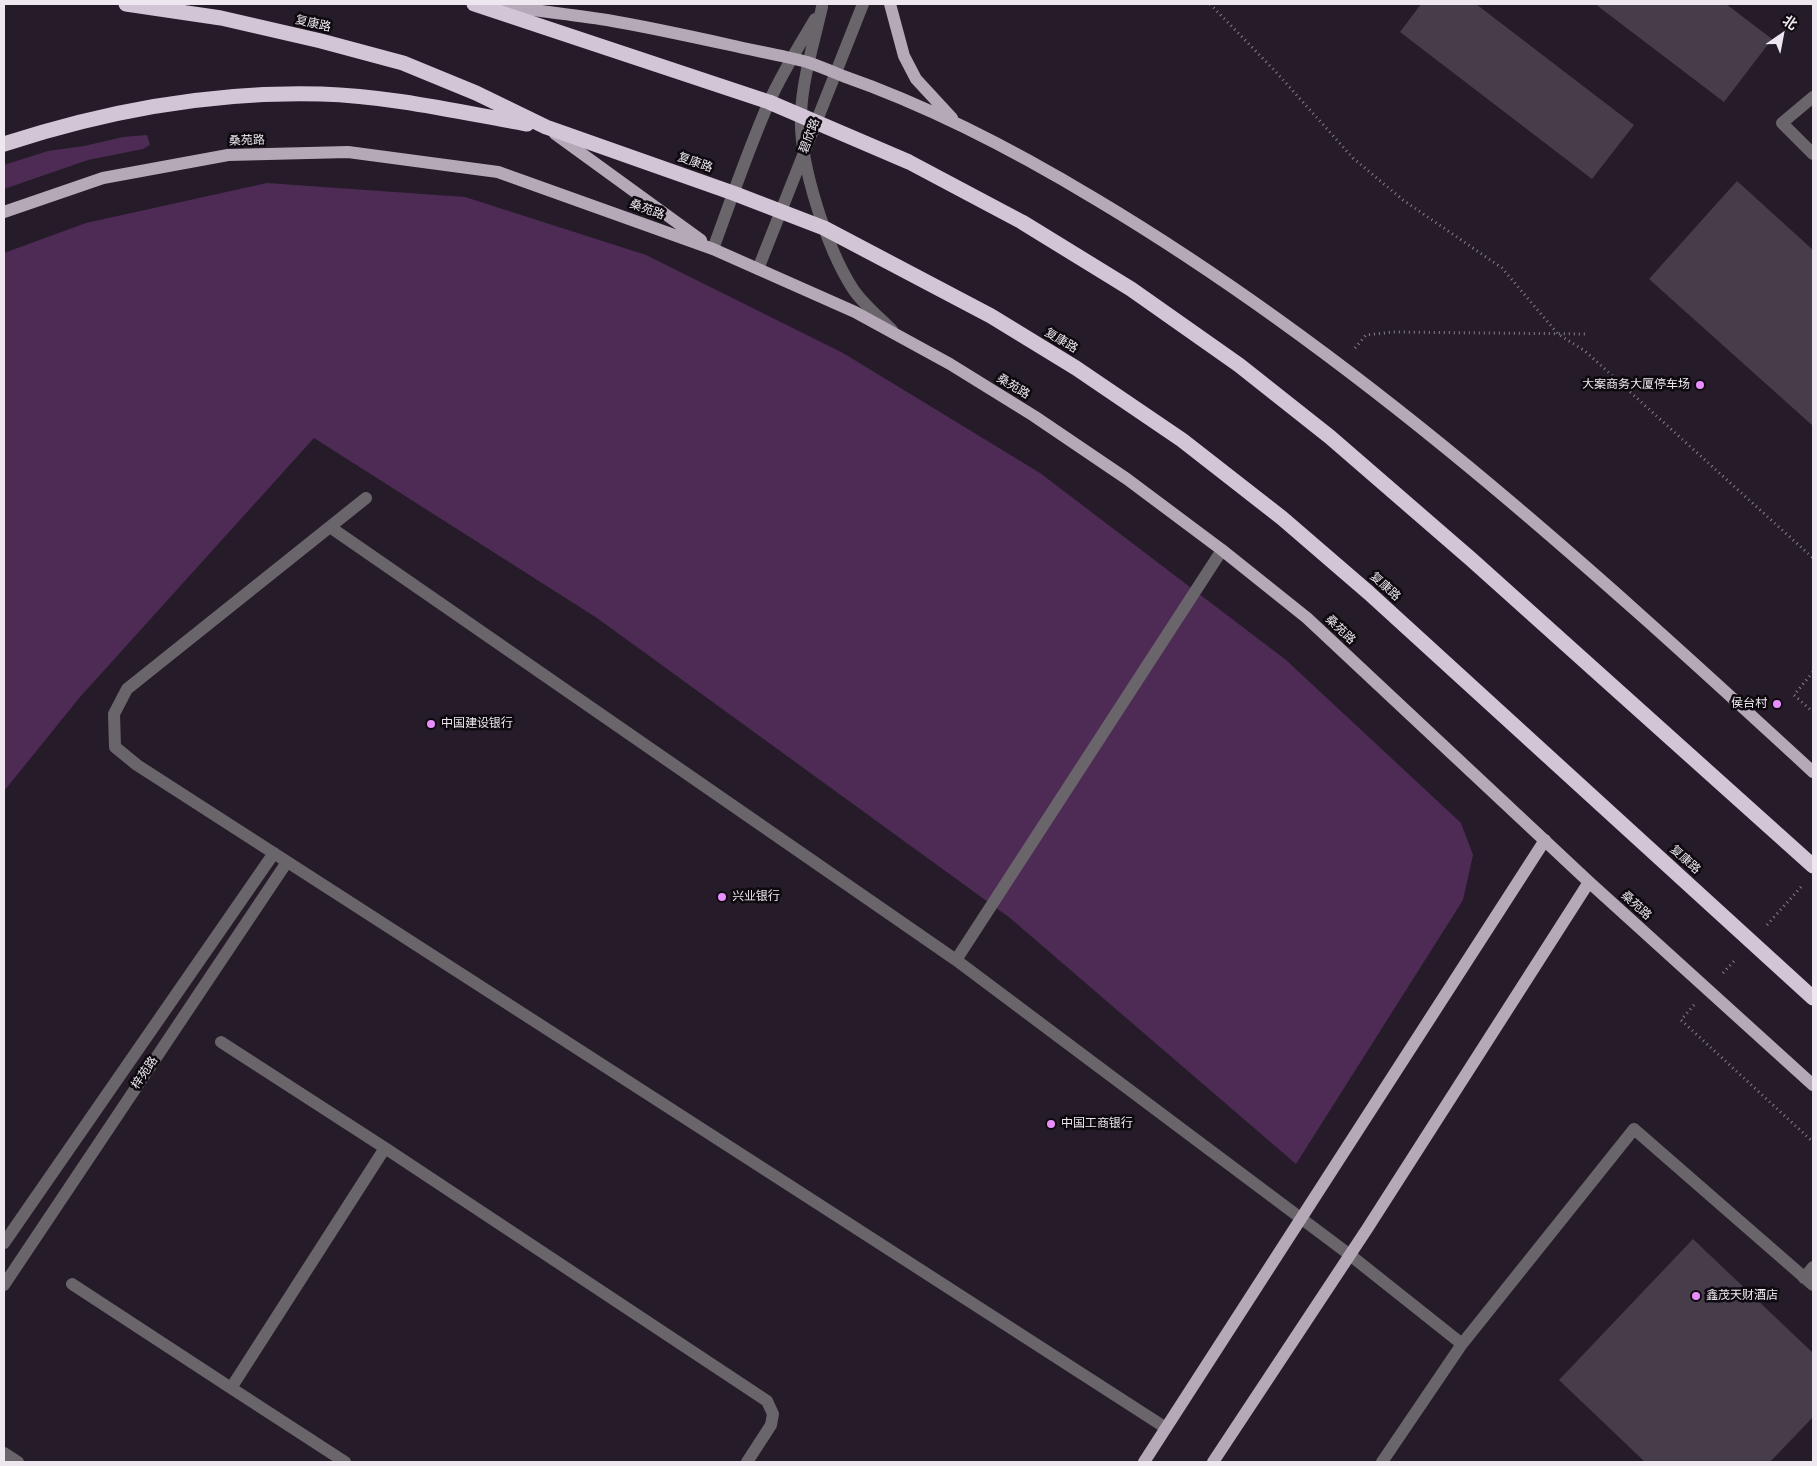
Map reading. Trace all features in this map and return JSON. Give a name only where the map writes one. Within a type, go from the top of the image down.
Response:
[{"type":"highway","name":"复康路","points":[[126,4],[221,18],[321,41],[403,63],[476,92],[546,127],[733,193],[824,228],[991,316],[1076,368],[1189,446],[1282,518],[1369,593],[1813,998]]},
{"type":"highway","points":[[474,4],[769,102],[815,121],[909,162],[1022,222],[1131,289],[1239,365],[1330,437],[1472,560],[1813,866]]},
{"type":"highway","points":[[4,144],[53,128],[110,115],[208,100],[277,95],[322,94],[394,100],[546,127]]},
{"type":"main road","points":[[485,4],[605,20],[809,63],[892,93],[957,123],[1051,172],[1213,272],[1342,365],[1432,436],[1562,547],[1710,677],[1813,772]]},
{"type":"main road","points":[[890,4],[904,56],[916,79],[957,123]]},
{"type":"main road","points":[[546,127],[713,248]]},
{"type":"main road","name":"桑苑路","points":[[4,212],[103,178],[228,155],[348,152],[498,172],[713,248],[855,312],[950,364],[1034,416],[1127,479],[1222,550],[1307,618],[1589,882],[1813,1085]]},
{"type":"main road","points":[[1144,1462],[1545,840]]},
{"type":"main road","points":[[1213,1462],[1350,1255],[1589,882]]},
{"type":"street","name":"碧欣路","points":[[758,269],[815,121],[863,4]]},
{"type":"street","points":[[713,248],[769,102],[791,58],[823,5]]},
{"type":"street","points":[[823,5],[809,63],[801,116],[804,150],[810,182],[824,228],[853,289],[872,311],[899,337]]},
{"type":"street","points":[[1813,97],[1782,123],[1813,154]]},
{"type":"street","points":[[366,498],[128,689],[114,714],[115,747],[136,765],[1166,1428]]},
{"type":"street","points":[[330,527],[956,960],[1350,1255],[1462,1344]]},
{"type":"street","points":[[956,960],[1222,550]]},
{"type":"street","name":"梓苑路","points":[[4,1243],[274,853]]},
{"type":"street","name":"梓苑路","points":[[4,1285],[287,862]]},
{"type":"street","points":[[221,1042],[767,1400],[773,1414],[771,1425],[747,1462]]},
{"type":"street","points":[[1382,1462],[1462,1344],[1634,1129],[1809,1282],[1813,1267]]},
{"type":"street","points":[[231,1388],[385,1148]]},
{"type":"street","points":[[72,1284],[345,1462]]},
{"type":"street","points":[[4,1453],[18,1462]]},
{"type":"path","points":[[1210,4],[1276,72],[1353,158],[1403,200],[1502,268],[1558,334],[1585,352],[1813,558]]},
{"type":"path","points":[[1366,335],[1393,332],[1586,334]]},
{"type":"path","points":[[1813,672],[1794,695],[1813,712]]},
{"type":"path","points":[[1681,1020],[1813,1142]]},
{"type":"shaded area","points":[[147,135],[150,145],[143,149],[88,160],[4,189],[4,165],[48,151],[84,146],[123,137]]},
{"type":"shaded area","points":[[267,183],[465,197],[646,255],[843,353],[1040,473],[1286,660],[1461,823],[1473,855],[1463,900],[1296,1164],[1010,918],[597,618],[314,438],[80,697],[4,791],[4,253],[86,223]]},
{"type":"building","points":[[1421,4],[1476,4],[1634,125],[1592,179],[1400,32]]},
{"type":"building","points":[[1595,4],[1726,4],[1772,39],[1724,102]]},
{"type":"building","points":[[1737,181],[1813,250],[1813,426],[1649,279]]},
{"type":"building","name":"鑫茂天财酒店","points":[[1693,1239],[1813,1353],[1813,1417],[1770,1462],[1645,1462],[1559,1380]]},
{"type":"place","name":"大案商务大厦停车场","points":[[1700,385]]},
{"type":"place","name":"侯台村","points":[[1777,704]]},
{"type":"place","name":"中国建设银行","points":[[431,724]]},
{"type":"place","name":"兴业银行","points":[[722,897]]},
{"type":"place","name":"中国工商银行","points":[[1051,1124]]},
{"type":"place","name":"鑫茂天财酒店","points":[[1696,1296]]}]
